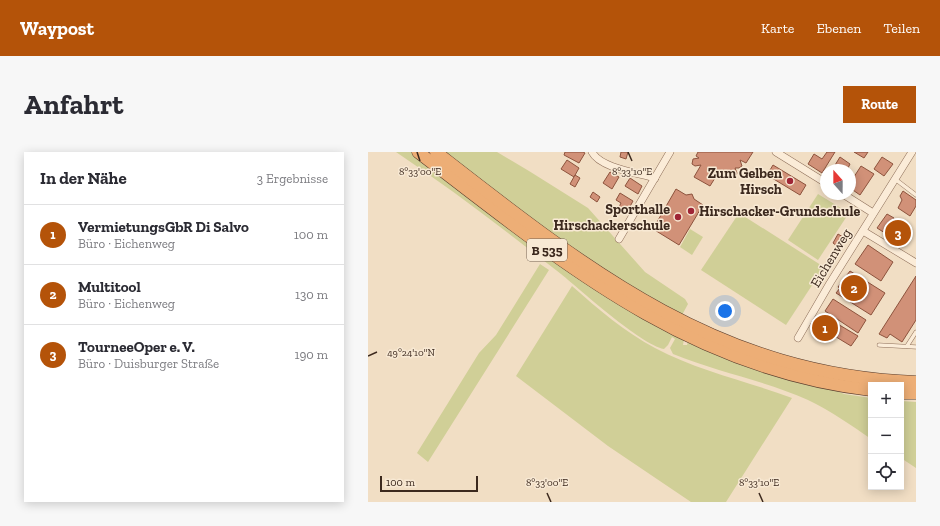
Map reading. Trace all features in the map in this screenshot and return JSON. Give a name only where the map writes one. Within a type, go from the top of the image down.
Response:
[{"type":"highway","name":"B 535","points":[[418,152],[524,233],[581,274],[618,299],[662,324],[710,347],[765,367],[818,381],[868,389]]},
{"type":"highway","name":"B 535","points":[[436,152],[557,245],[622,288],[686,324],[748,350],[801,366],[859,377],[916,382]]},
{"type":"highway","points":[[904,393],[916,393]]},
{"type":"street","points":[[592,152],[595,158],[603,163],[655,178]]},
{"type":"street","points":[[619,239],[670,152]]},
{"type":"street","points":[[776,152],[820,179]]},
{"type":"street","name":"Eichenweg","points":[[798,338],[873,213],[912,152]]},
{"type":"street","points":[[852,200],[873,213]]},
{"type":"street","points":[[863,230],[916,263]]},
{"type":"lane","points":[[895,179],[916,195]]},
{"type":"lane","points":[[907,346],[916,332]]},
{"type":"lane","points":[[878,345],[916,347]]},
{"type":"shaded area","points":[[396,152],[411,152],[519,234],[684,339],[683,345],[687,345],[688,342],[833,389],[844,394],[868,398],[868,437],[833,413],[792,393],[673,354],[670,348],[675,339],[672,337],[664,349],[641,338],[611,316],[561,274],[438,181]]},
{"type":"shaded area","points":[[442,152],[497,152],[588,208],[645,272],[685,299],[688,304],[681,317],[588,261]]},
{"type":"shaded area","points":[[818,194],[820,195],[820,200],[828,200],[849,213],[818,260],[788,240]]},
{"type":"shaded area","points":[[739,213],[824,267],[786,325],[701,270]]},
{"type":"shaded area","points":[[690,229],[703,237],[692,255],[680,247]]},
{"type":"shaded area","points":[[540,264],[549,270],[428,462],[417,453],[479,353],[496,335]]},
{"type":"shaded area","points":[[572,286],[622,327],[655,348],[688,363],[792,398],[726,502],[691,502],[608,446],[516,376]]},
{"type":"shaded area","points":[[904,401],[916,402],[916,468],[904,460]]},
{"type":"building","points":[[565,152],[585,153],[579,163],[564,155]]},
{"type":"building","points":[[621,152],[628,152],[626,159],[620,157]]},
{"type":"building","points":[[698,152],[753,152],[746,163],[740,160],[742,166],[735,168],[737,173],[735,177],[731,177],[720,170],[710,186],[694,177],[701,165],[695,166],[692,164],[693,159],[699,158],[696,156]]},
{"type":"building","points":[[827,152],[835,152],[828,164],[820,164],[820,172],[808,164],[814,154],[822,159]]},
{"type":"building","points":[[854,152],[868,152],[864,158]]},
{"type":"building","points":[[840,157],[850,164],[836,164]]},
{"type":"building","points":[[882,157],[893,164],[884,176],[874,169]]},
{"type":"building","points":[[567,160],[579,168],[574,177],[561,169]]},
{"type":"building","points":[[773,165],[806,185],[800,195],[767,175]]},
{"type":"building","points":[[861,166],[874,174],[860,195],[856,192],[856,174]]},
{"type":"building","points":[[610,172],[619,177],[612,189],[603,183]]},
{"type":"building","points":[[575,175],[580,178],[575,187],[570,184]]},
{"type":"building","points":[[630,178],[642,186],[638,194],[625,186]]},
{"type":"building","name":"Sporthalle Hirschackerschule","points":[[676,189],[686,195],[692,194],[694,199],[703,205],[679,245],[653,229]]},
{"type":"building","points":[[903,191],[916,200],[916,206],[910,216],[898,208],[902,200],[900,196]]},
{"type":"building","points":[[593,192],[600,197],[597,202],[590,197]]},
{"type":"building","points":[[620,193],[633,201],[627,212],[619,207],[621,203],[616,200]]},
{"type":"building","points":[[887,214],[894,218],[885,233],[877,228]]},
{"type":"building","points":[[901,222],[912,229],[905,240],[900,237],[899,239],[893,235]]},
{"type":"building","points":[[838,234],[843,237],[837,246],[833,243]]},
{"type":"building","points":[[868,245],[893,262],[881,281],[855,264]]},
{"type":"building","points":[[850,271],[885,293],[871,315],[836,293],[840,288],[838,287]]},
{"type":"building","points":[[916,276],[916,320],[902,342],[890,334],[887,338],[879,334]]},
{"type":"building","points":[[833,299],[866,320],[858,333],[825,311]]},
{"type":"building","points":[[824,316],[858,336],[851,346],[818,326]]},
{"type":"place","name":"Zum Gelben Hirsch","points":[[790,181]]},
{"type":"place","name":"Hirschacker-Grundschule","points":[[691,211]]},
{"type":"place","name":"Sporthalle Hirschackerschule","points":[[678,217]]},
{"type":"place","name":"TourneeOper e. V.","points":[[898,233]]},
{"type":"place","name":"Multitool","points":[[854,288]]},
{"type":"place","name":"VermietungsGbR Di Salvo","points":[[825,328]]}]
